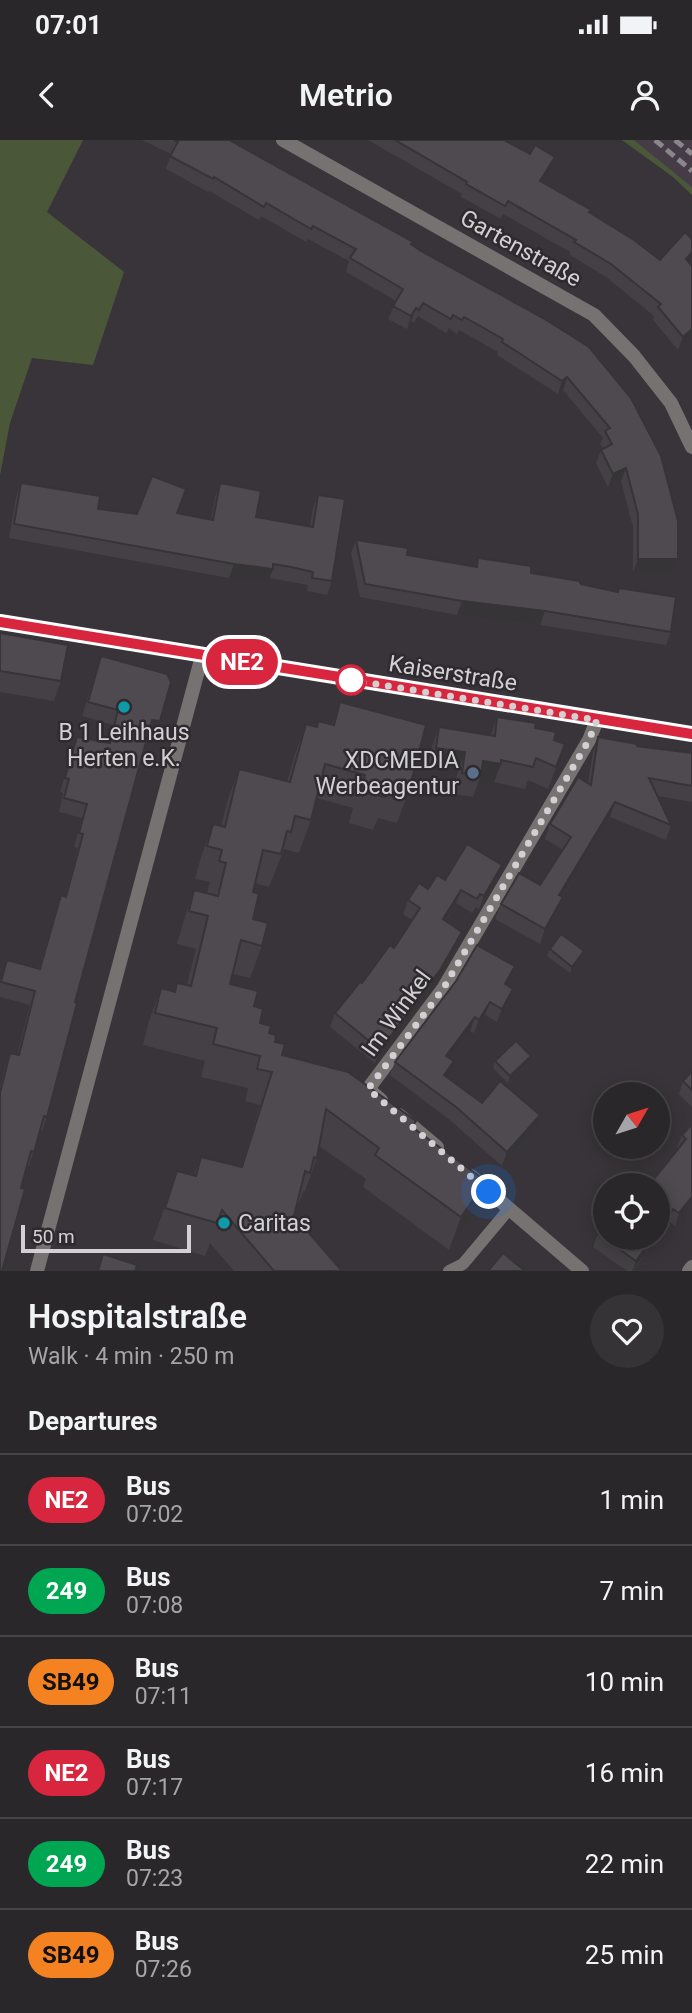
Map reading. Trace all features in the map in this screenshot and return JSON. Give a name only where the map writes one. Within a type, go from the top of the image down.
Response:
[{"type":"main road","name":"Kaiserstraße","points":[[0,622],[692,734]]},
{"type":"street","name":"Gartenstraße","points":[[282,140],[594,315],[634,356],[671,403],[692,447]]},
{"type":"street","points":[[37,1271],[202,656]]},
{"type":"street","name":"Im Winkel","points":[[582,1271],[368,1089],[443,989],[589,740],[597,720]]},
{"type":"street","points":[[689,1271],[692,1267]]},
{"type":"lane","points":[[449,1271],[463,1264],[509,1209]]},
{"type":"shaded area","points":[[634,140],[692,140],[692,187]]},
{"type":"green space","points":[[0,140],[83,140],[47,212],[124,272],[93,365],[32,358],[10,423],[0,475]]},
{"type":"green space","points":[[622,140],[634,140],[692,187],[692,195],[673,177]]},
{"type":"building","points":[[174,140],[229,140],[413,242],[411,244],[421,251],[543,318],[589,347],[631,398],[661,456],[678,521],[678,559],[638,559],[638,514],[626,468],[613,474],[601,450],[612,444],[605,431],[610,428],[567,377],[562,381],[502,342],[503,339],[464,317],[462,320],[453,315],[451,319],[423,303],[411,316],[393,306],[403,289],[350,258],[356,249],[313,226],[311,229],[266,203],[264,207],[214,177],[213,179],[170,156],[178,142]]},
{"type":"building","points":[[395,140],[504,140],[530,154],[535,145],[555,157],[540,181],[591,210],[589,212],[660,260],[685,232],[692,239],[692,252],[686,259],[692,266],[692,329],[683,337],[658,307],[661,304],[611,264],[574,242],[576,240],[508,201],[505,206]]},
{"type":"building","points":[[152,476],[186,489],[177,513],[213,520],[220,483],[261,491],[256,517],[313,527],[318,495],[345,499],[332,581],[312,578],[313,572],[291,567],[273,564],[273,569],[234,564],[14,524],[21,483],[100,496],[98,509],[137,514]]},
{"type":"building","points":[[356,540],[408,548],[407,555],[477,567],[478,558],[531,566],[531,573],[579,581],[581,584],[618,592],[619,588],[676,597],[671,632],[365,584]]},
{"type":"building","points":[[0,633],[68,645],[61,681],[0,671]]},
{"type":"building","points":[[101,656],[167,674],[171,682],[160,721],[152,720],[75,1002],[77,1003],[47,1117],[44,1116],[34,1152],[31,1151],[21,1188],[25,1189],[0,1271],[0,1093],[10,1053],[19,1055],[35,991],[1,982],[7,960],[40,969],[61,895],[66,897],[83,834],[79,833],[87,804],[64,798],[69,779],[65,778],[77,737],[110,743],[118,710],[88,702]]},
{"type":"building","points":[[340,702],[426,725],[409,790],[389,785],[385,797],[361,790],[365,775],[325,764],[311,820],[295,816],[291,832],[287,831],[281,854],[263,850],[253,892],[259,894],[253,919],[268,923],[262,946],[241,940],[230,984],[258,991],[254,1006],[263,1009],[260,1023],[271,1026],[269,1033],[276,1035],[275,1042],[285,1044],[282,1055],[348,1072],[416,1121],[412,1127],[486,1181],[461,1217],[375,1155],[379,1148],[326,1109],[317,1158],[314,1157],[310,1173],[305,1171],[294,1216],[342,1271],[274,1271],[222,1210],[217,1223],[165,1208],[177,1171],[196,1176],[201,1157],[242,1167],[272,1072],[257,1069],[260,1056],[213,1044],[217,1028],[155,1013],[161,988],[175,992],[177,983],[191,986],[208,916],[189,911],[194,890],[218,896],[226,863],[219,861],[222,850],[207,846],[213,824],[225,827],[239,769],[290,782],[306,724],[317,727],[318,721],[334,725]]},
{"type":"building","points":[[497,717],[536,723],[535,728],[556,732],[554,740],[565,744],[556,767],[536,758],[533,767],[501,760],[501,764],[483,761],[481,775],[462,773],[465,752],[436,748],[439,727],[495,736]]},
{"type":"building","points":[[598,737],[637,746],[692,753],[692,786],[649,778],[671,825],[615,802],[559,895],[563,897],[545,929],[501,904],[519,873],[540,885],[571,837],[550,824],[578,777],[591,785]]},
{"type":"building","points":[[467,844],[502,865],[484,896],[480,894],[477,899],[461,890],[443,919],[462,932],[440,970],[380,1050],[335,1013],[360,982],[362,983],[390,945],[394,948],[420,908],[408,900],[419,883],[428,889],[437,875],[445,880]]},
{"type":"building","points":[[561,934],[584,951],[572,967],[550,949]]},
{"type":"building","points":[[477,945],[515,966],[505,984],[513,989],[502,1009],[490,1002],[479,1020],[475,1017],[446,1056],[454,1061],[444,1075],[482,1103],[500,1081],[540,1115],[507,1152],[456,1107],[395,1062],[456,981]]},
{"type":"building","points":[[516,1041],[531,1056],[510,1076],[495,1061]]},
{"type":"building","points":[[692,1071],[692,1090],[683,1081]]},
{"type":"building","points":[[692,1124],[692,1197],[679,1213],[673,1209],[670,1213],[670,1173],[659,1173],[686,1139],[682,1135]]},
{"type":"building","points":[[621,1250],[644,1250],[636,1261]]},
{"type":"building","points":[[503,1253],[525,1271],[488,1271]]},
{"type":"building","points":[[103,1254],[137,1265],[135,1271],[98,1271]]},
{"type":"railway","points":[[655,140],[692,171]]},
{"type":"railway","points":[[675,140],[692,154]]},
{"type":"bus line","name":"NE2","points":[[0,622],[692,734]]},
{"type":"place","name":"B 1 Leihhaus Herten e.K.","points":[[124,707]]},
{"type":"place","name":"XDCMEDIA Werbeagentur","points":[[473,773]]},
{"type":"place","name":"Caritas","points":[[224,1223]]},
{"type":"route","points":[[351,680],[597,720],[589,740],[443,989],[368,1089],[489,1192]]}]
